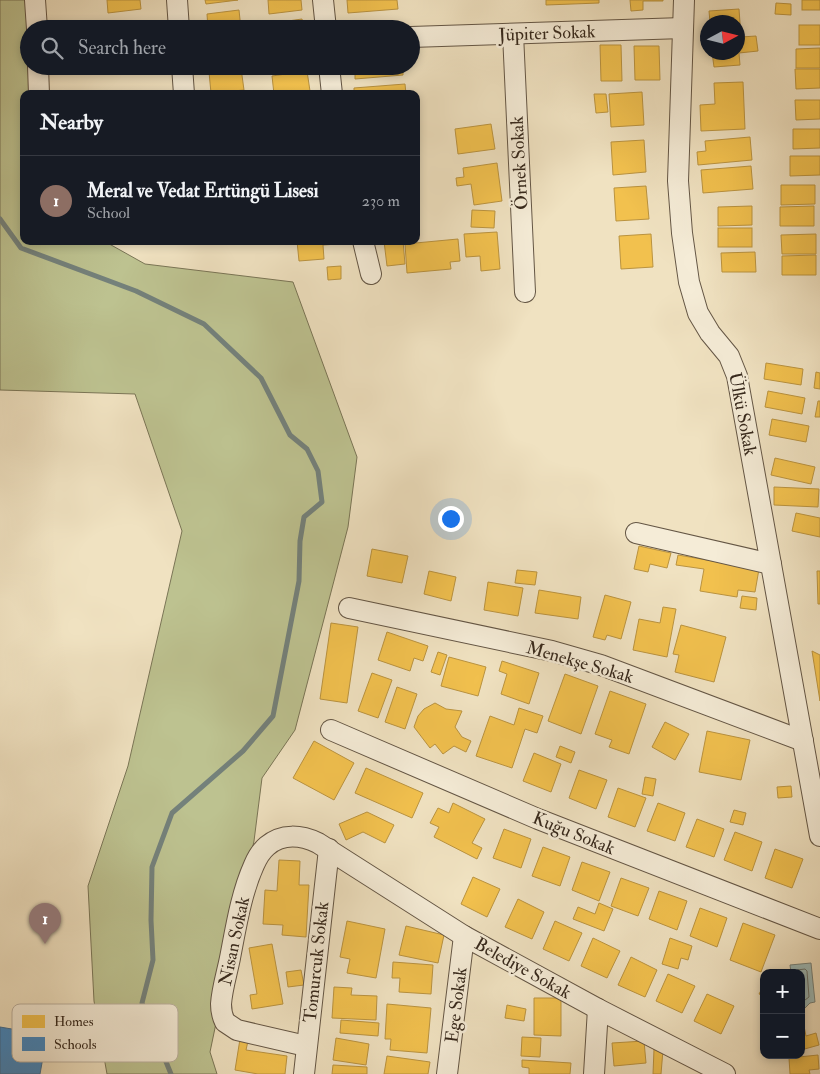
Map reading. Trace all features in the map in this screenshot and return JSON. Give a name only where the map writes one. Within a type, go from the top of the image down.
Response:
[{"type":"street","points":[[35,0],[36,20]]},
{"type":"street","points":[[177,0],[178,20]]},
{"type":"street","points":[[324,0],[325,20]]},
{"type":"street","name":"Ülkü Sokak","points":[[684,0],[678,181],[679,216],[686,262],[698,313],[710,333],[729,356],[737,376],[820,836]]},
{"type":"street","name":"Jüpiter Sokak","points":[[420,37],[683,28]]},
{"type":"street","name":"Örnek Sokak","points":[[513,34],[525,292]]},
{"type":"street","points":[[38,75],[39,90]]},
{"type":"street","points":[[183,75],[184,90]]},
{"type":"street","points":[[331,75],[332,90]]},
{"type":"street","points":[[364,245],[371,274]]},
{"type":"street","points":[[636,533],[771,564]]},
{"type":"street","name":"Menekşe Sokak","points":[[349,608],[552,651],[601,665],[803,741]]},
{"type":"street","name":"Kuğu Sokak","points":[[331,730],[538,819],[820,929]]},
{"type":"street","name":"Nisan Sokak","points":[[306,1046],[228,1026],[223,1018],[221,1002],[244,894],[254,865],[262,851],[275,841],[290,836],[308,838],[329,849]]},
{"type":"street","name":"Belediye Sokak","points":[[329,849],[464,936],[598,1010],[720,1073]]},
{"type":"street","name":"Tomurcuk Sokak","points":[[304,1074],[329,849]]},
{"type":"street","name":"Ege Sokak","points":[[447,1074],[464,936]]},
{"type":"street","points":[[594,1074],[598,1010]]},
{"type":"green space","points":[[0,0],[37,0],[31,20],[20,20],[20,75],[31,75],[34,90],[20,90],[20,245],[111,245],[145,264],[293,282],[357,457],[348,527],[295,730],[262,778],[254,841],[210,1052],[217,1074],[107,1074],[105,1062],[178,1062],[178,1004],[95,1004],[94,1001],[88,886],[128,766],[182,531],[135,394],[0,390]]},
{"type":"water","points":[[811,963],[815,1002],[810,1003],[805,1008],[805,969],[790,969],[790,965]]},
{"type":"building: Homes","points":[[107,0],[140,0],[141,9],[108,13]]},
{"type":"building: Homes","points":[[205,0],[238,0],[206,4]]},
{"type":"building: Homes","points":[[268,0],[301,0],[302,10],[269,14]]},
{"type":"building: Homes","points":[[347,0],[397,0],[398,9],[348,13]]},
{"type":"building: Homes","points":[[546,0],[599,0],[599,3],[546,5]]},
{"type":"building: Homes","points":[[630,0],[663,1],[643,1],[643,10],[631,11]]},
{"type":"building: Homes","points":[[802,0],[820,0],[820,10],[802,10]]},
{"type":"building: Homes","points":[[776,3],[791,4],[791,15],[775,14]]},
{"type":"building: Homes","points":[[739,9],[739,15],[709,15],[709,11]]},
{"type":"building: Homes","points":[[239,10],[240,20],[207,20],[207,14]]},
{"type":"building: Homes","points":[[799,25],[820,25],[820,45],[799,45]]},
{"type":"building: Homes","points":[[756,36],[758,51],[745,52],[745,37]]},
{"type":"building: Homes","points":[[600,45],[621,45],[622,81],[601,81]]},
{"type":"building: Homes","points":[[634,46],[659,46],[660,80],[635,80]]},
{"type":"building: Homes","points":[[820,48],[820,68],[796,68],[796,49]]},
{"type":"building: Homes","points":[[713,60],[740,60],[740,65],[714,67]]},
{"type":"building: Homes","points":[[795,69],[820,69],[820,88],[796,89]]},
{"type":"building: Homes","points":[[209,75],[242,75],[244,90],[211,90]]},
{"type":"building: Homes","points":[[308,75],[310,90],[274,90],[272,76]]},
{"type":"building: Homes","points":[[355,75],[403,75],[355,79]]},
{"type":"building: Homes","points":[[743,82],[745,129],[701,131],[700,105],[715,104],[714,83]]},
{"type":"building: Homes","points":[[405,84],[406,90],[354,90],[354,88]]},
{"type":"building: Homes","points":[[642,92],[644,125],[611,127],[609,94]]},
{"type":"building: Homes","points":[[594,94],[606,94],[608,112],[596,113]]},
{"type":"building: Homes","points":[[795,100],[820,100],[820,119],[796,120]]},
{"type":"building: Homes","points":[[491,124],[495,149],[458,154],[455,129]]},
{"type":"building: Homes","points":[[793,129],[820,129],[820,148],[793,149]]},
{"type":"building: Homes","points":[[750,137],[752,160],[698,165],[697,152],[706,151],[705,141]]},
{"type":"building: Homes","points":[[644,140],[646,172],[613,175],[611,142]]},
{"type":"building: Homes","points":[[790,156],[820,156],[820,175],[790,176]]},
{"type":"building: Homes","points":[[497,163],[502,201],[474,205],[471,184],[457,186],[456,178],[464,177],[463,168]]},
{"type":"building: Homes","points":[[751,166],[753,189],[703,193],[701,170]]},
{"type":"building: Homes","points":[[781,185],[815,185],[815,204],[781,205]]},
{"type":"building: Homes","points":[[646,186],[649,219],[616,221],[614,188]]},
{"type":"building: Homes","points":[[752,206],[752,225],[718,226],[718,207]]},
{"type":"building: Homes","points":[[814,206],[814,226],[780,226],[780,207]]},
{"type":"building: Homes","points":[[472,210],[495,211],[494,228],[471,227]]},
{"type":"building: Homes","points":[[718,228],[752,228],[752,247],[718,247]]},
{"type":"building: Homes","points":[[497,232],[500,269],[481,271],[480,256],[466,257],[464,234]]},
{"type":"building: Homes","points":[[651,234],[653,267],[621,269],[619,236]]},
{"type":"building: Homes","points":[[816,234],[816,254],[782,254],[781,235]]},
{"type":"building: Homes","points":[[458,239],[460,261],[450,262],[451,269],[407,273],[405,245],[420,245],[420,243]]},
{"type":"building: Homes","points":[[297,245],[323,245],[324,259],[299,261]]},
{"type":"building: Homes","points":[[384,245],[403,245],[405,264],[387,266]]},
{"type":"building: Homes","points":[[755,252],[756,272],[722,272],[721,253]]},
{"type":"building: Homes","points":[[816,255],[816,275],[782,275],[782,256]]},
{"type":"building: Homes","points":[[341,266],[341,279],[328,280],[327,267]]},
{"type":"building: Homes","points":[[766,363],[803,369],[801,385],[764,379]]},
{"type":"building: Homes","points":[[816,372],[820,373],[820,389],[814,388]]},
{"type":"building: Homes","points":[[768,391],[805,398],[802,414],[765,407]]},
{"type":"building: Homes","points":[[818,401],[820,401],[820,417],[815,417]]},
{"type":"building: Homes","points":[[772,419],[809,426],[806,442],[769,435]]},
{"type":"building: Homes","points":[[775,458],[815,467],[811,484],[771,475]]},
{"type":"building: Homes","points":[[774,487],[819,489],[818,507],[774,505]]},
{"type":"building: Homes","points":[[796,513],[820,518],[820,537],[792,531]]},
{"type":"building: Homes","points":[[639,546],[671,553],[667,568],[650,564],[648,572],[634,569]]},
{"type":"building: Homes","points":[[372,549],[408,556],[402,583],[367,576]]},
{"type":"building: Homes","points":[[678,555],[759,569],[755,592],[738,590],[737,597],[700,591],[704,569],[676,565]]},
{"type":"building: Homes","points":[[517,570],[537,572],[535,585],[515,583]]},
{"type":"building: Homes","points":[[429,571],[456,577],[451,601],[424,594]]},
{"type":"building: Homes","points":[[817,571],[820,571],[820,604],[818,604]]},
{"type":"building: Homes","points":[[488,582],[523,588],[518,616],[484,610]]},
{"type":"building: Homes","points":[[539,590],[581,597],[578,619],[535,613]]},
{"type":"building: Homes","points":[[605,595],[631,602],[621,639],[607,635],[605,640],[593,637]]},
{"type":"building: Homes","points":[[742,596],[757,598],[756,610],[740,608]]},
{"type":"building: Homes","points":[[663,607],[676,609],[667,657],[633,650],[639,619],[660,623]]},
{"type":"building: Homes","points":[[331,623],[358,627],[347,703],[320,699]]},
{"type":"building: Homes","points":[[681,625],[726,637],[714,682],[675,672],[679,655],[673,654]]},
{"type":"building: Homes","points":[[387,632],[428,646],[423,661],[414,658],[410,671],[378,660]]},
{"type":"building: Homes","points":[[812,651],[820,655],[820,701]]},
{"type":"building: Homes","points":[[438,652],[447,655],[440,675],[431,672]]},
{"type":"building: Homes","points":[[449,657],[486,667],[478,696],[441,686]]},
{"type":"building: Homes","points":[[502,661],[539,673],[529,704],[501,694],[507,674],[499,671]]},
{"type":"building: Homes","points":[[372,673],[392,680],[378,718],[358,711]]},
{"type":"building: Homes","points":[[565,674],[598,686],[581,734],[548,721]]},
{"type":"building: Homes","points":[[397,687],[417,694],[405,729],[385,722]]},
{"type":"building: Homes","points":[[610,691],[646,704],[629,754],[609,747],[612,740],[595,734]]},
{"type":"building: Homes","points":[[435,703],[446,709],[462,711],[455,727],[462,737],[471,741],[466,752],[454,746],[443,754],[435,744],[430,748],[414,727],[418,716],[424,709]]},
{"type":"building: Homes","points":[[519,708],[543,716],[537,733],[525,729],[512,768],[476,756],[490,716],[514,725]]},
{"type":"building: Homes","points":[[665,722],[689,734],[675,760],[652,747]]},
{"type":"building: Homes","points":[[707,731],[750,740],[741,780],[699,772]]},
{"type":"building: Homes","points":[[314,741],[354,763],[334,800],[293,778]]},
{"type":"building: Homes","points":[[560,746],[575,752],[571,763],[556,757]]},
{"type":"building: Homes","points":[[534,753],[561,764],[551,792],[523,781]]},
{"type":"building: Homes","points":[[366,768],[423,793],[412,818],[355,793]]},
{"type":"building: Homes","points":[[579,770],[607,780],[596,809],[569,798]]},
{"type":"building: Homes","points":[[645,777],[656,779],[653,796],[642,794]]},
{"type":"building: Homes","points":[[791,786],[792,797],[778,798],[777,787]]},
{"type":"building: Homes","points":[[618,788],[646,798],[635,827],[608,817]]},
{"type":"building: Homes","points":[[453,803],[485,819],[472,843],[482,848],[477,859],[434,837],[439,827],[430,823],[438,808],[449,813]]},
{"type":"building: Homes","points":[[658,803],[685,813],[675,841],[647,831]]},
{"type":"building: Homes","points":[[734,810],[746,813],[743,825],[730,822]]},
{"type":"building: Homes","points":[[367,812],[394,825],[385,843],[363,832],[346,840],[339,824]]},
{"type":"building: Homes","points":[[697,819],[724,829],[714,857],[686,847]]},
{"type":"building: Homes","points":[[504,829],[531,839],[521,868],[493,858]]},
{"type":"building: Homes","points":[[735,832],[762,842],[752,871],[724,860]]},
{"type":"building: Homes","points":[[543,847],[570,857],[560,886],[532,876]]},
{"type":"building: Homes","points":[[775,849],[803,859],[792,888],[765,878]]},
{"type":"building: Homes","points":[[279,860],[300,861],[299,885],[309,885],[306,937],[282,935],[283,925],[263,924],[265,890],[277,891]]},
{"type":"building: Homes","points":[[582,862],[610,872],[599,901],[572,890]]},
{"type":"building: Homes","points":[[473,877],[500,889],[487,917],[461,904]]},
{"type":"building: Homes","points":[[621,878],[649,888],[638,916],[611,906]]},
{"type":"building: Homes","points":[[659,891],[687,901],[677,930],[649,919]]},
{"type":"building: Homes","points":[[518,899],[544,912],[532,939],[505,927]]},
{"type":"building: Homes","points":[[599,903],[613,909],[604,931],[573,919],[578,907],[595,914]]},
{"type":"building: Homes","points":[[700,908],[727,918],[717,947],[690,936]]},
{"type":"building: Homes","points":[[347,921],[385,929],[376,978],[347,973],[350,959],[340,957]]},
{"type":"building: Homes","points":[[555,921],[582,933],[569,961],[543,949]]},
{"type":"building: Homes","points":[[743,923],[775,935],[760,972],[730,960]]},
{"type":"building: Homes","points":[[406,926],[444,935],[438,963],[399,955]]},
{"type":"building: Homes","points":[[593,938],[620,951],[607,978],[581,966]]},
{"type":"building: Homes","points":[[670,938],[692,946],[688,960],[681,958],[678,969],[662,964]]},
{"type":"building: Homes","points":[[272,944],[283,1004],[252,1009],[250,995],[257,994],[249,948]]},
{"type":"building: Homes","points":[[631,957],[657,970],[645,997],[618,985]]},
{"type":"building: Homes","points":[[393,962],[433,965],[431,994],[399,992],[400,978],[392,978]]},
{"type":"building: Homes","points":[[301,970],[304,985],[288,987],[286,972]]},
{"type":"building: Homes","points":[[668,974],[695,986],[682,1013],[656,1001]]},
{"type":"building: Homes","points":[[334,987],[352,988],[351,995],[377,996],[376,1020],[332,1018]]},
{"type":"building: Homes","points":[[707,994],[734,1006],[721,1034],[694,1021]]},
{"type":"building: Homes","points":[[534,998],[561,998],[561,1036],[534,1035]]},
{"type":"building: Homes","points":[[387,1004],[431,1008],[427,1053],[390,1050],[391,1039],[385,1039]]},
{"type":"building: Homes","points":[[507,1005],[526,1009],[524,1021],[505,1018]]},
{"type":"building: Homes","points":[[341,1020],[379,1023],[378,1036],[340,1033]]},
{"type":"building: Homes","points":[[805,1031],[806,1036],[816,1033],[819,1045],[805,1049]]},
{"type":"building: Homes","points":[[522,1037],[541,1038],[540,1057],[521,1056]]},
{"type":"building: Homes","points":[[336,1038],[369,1044],[366,1065],[333,1060]]},
{"type":"building: Homes","points":[[240,1039],[248,1041],[246,1050],[287,1056],[285,1074],[258,1074],[235,1070]]},
{"type":"building: Homes","points":[[644,1041],[646,1063],[614,1066],[612,1043]]},
{"type":"building: Homes","points":[[654,1049],[663,1050],[661,1074],[653,1074]]},
{"type":"building: Homes","points":[[818,1055],[819,1069],[809,1070],[810,1074],[790,1074],[789,1059],[805,1059],[805,1056]]},
{"type":"building: Homes","points":[[387,1056],[430,1062],[428,1074],[384,1074]]},
{"type":"building: Homes","points":[[522,1060],[571,1063],[570,1074],[529,1074],[529,1068],[522,1067]]},
{"type":"building: Homes","points":[[333,1065],[367,1067],[367,1074],[332,1074]]},
{"type":"building: Schools","points":[[0,1027],[12,1029],[12,1062],[42,1062],[40,1074],[0,1074]]},
{"type":"waterway","points":[[0,219],[21,248],[136,291],[204,324],[261,378],[290,435],[307,449],[318,471],[322,502],[304,517],[300,541],[299,581],[273,716],[243,751],[172,813],[152,867],[151,920],[153,960],[142,1004]]},
{"type":"waterway","points":[[166,1062],[171,1074]]},
{"type":"place","name":"Meral ve Vedat Ertüngü Lisesi","points":[[45,944]]}]
